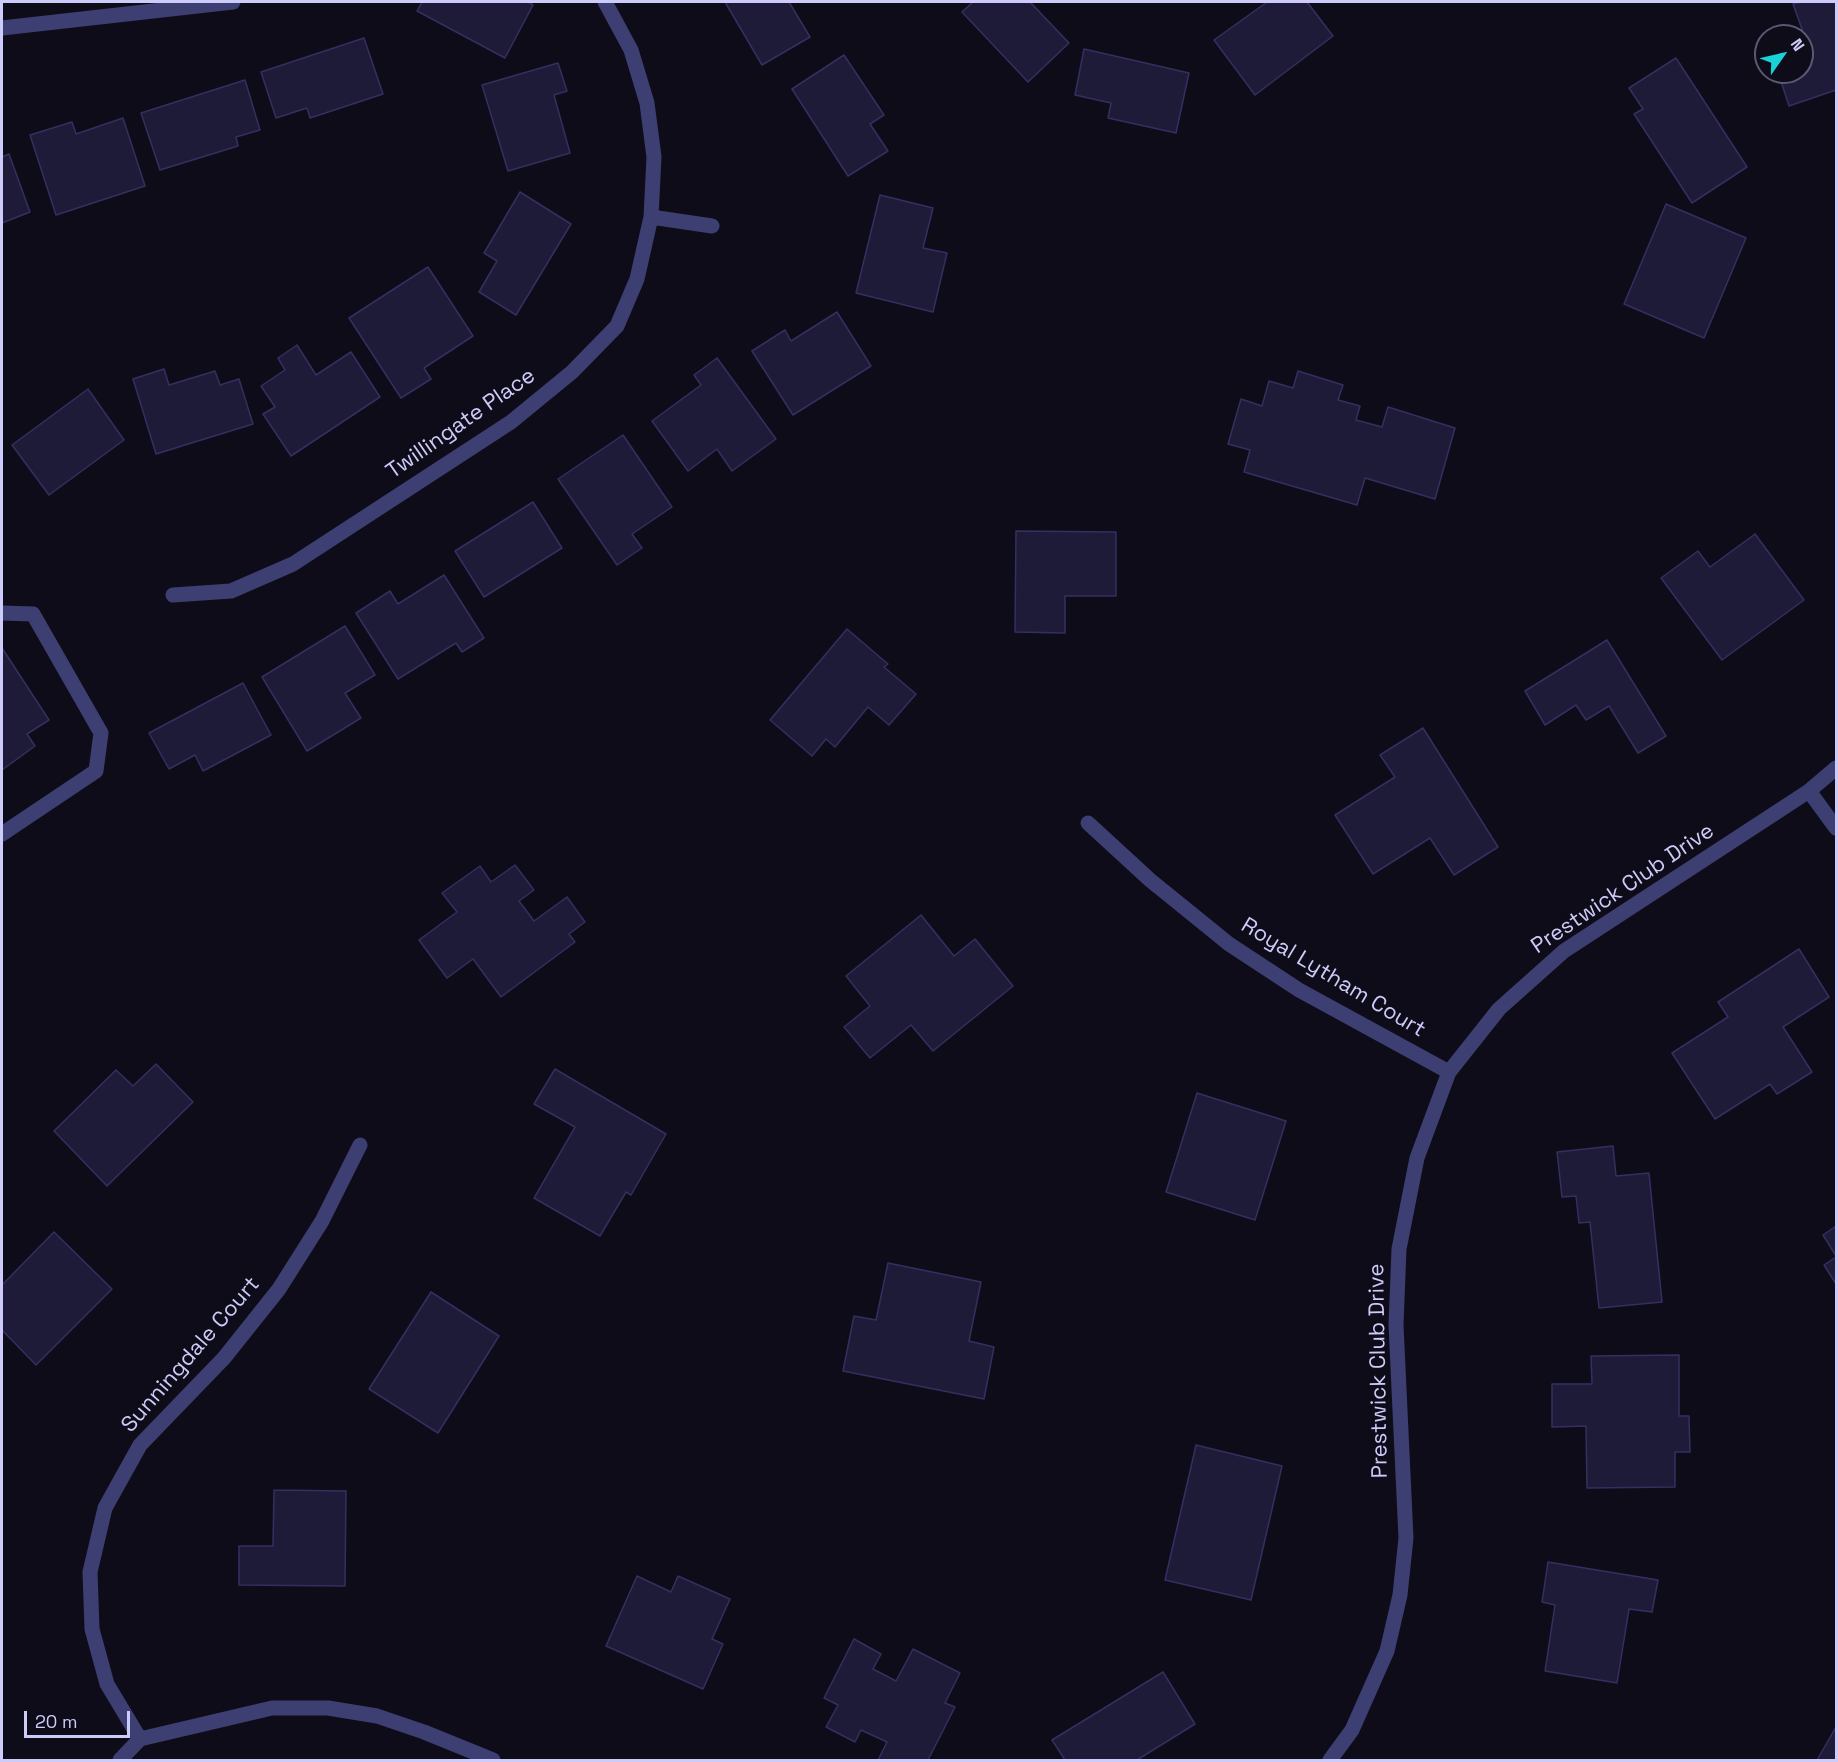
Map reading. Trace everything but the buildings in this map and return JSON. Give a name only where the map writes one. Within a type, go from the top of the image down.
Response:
[{"type":"street","points":[[2,28],[233,2]]},
{"type":"street","name":"Twillingate Place","points":[[173,595],[231,591],[292,564],[511,422],[572,372],[617,326],[637,279],[651,217],[654,157],[647,103],[631,50],[605,2]]},
{"type":"street","points":[[651,217],[712,226]]},
{"type":"street","points":[[2,613],[33,614],[101,733],[96,771],[2,834]]},
{"type":"street","name":"Prestwick Club Drive","points":[[1330,1761],[1352,1730],[1387,1651],[1400,1595],[1406,1538],[1396,1325],[1399,1249],[1417,1158],[1449,1072],[1499,1009],[1564,951],[1809,791],[1836,768]]},
{"type":"street","points":[[1809,791],[1836,828]]},
{"type":"street","name":"Royal Lytham Court","points":[[1088,824],[1150,880],[1229,944],[1299,990],[1449,1072]]},
{"type":"street","name":"Sunningdale Court","points":[[140,1739],[107,1684],[92,1629],[90,1572],[105,1508],[141,1445],[224,1358],[279,1289],[322,1221],[360,1145]]},
{"type":"street","points":[[120,1761],[140,1739],[272,1708],[328,1708],[396,1722],[493,1761]]}]
